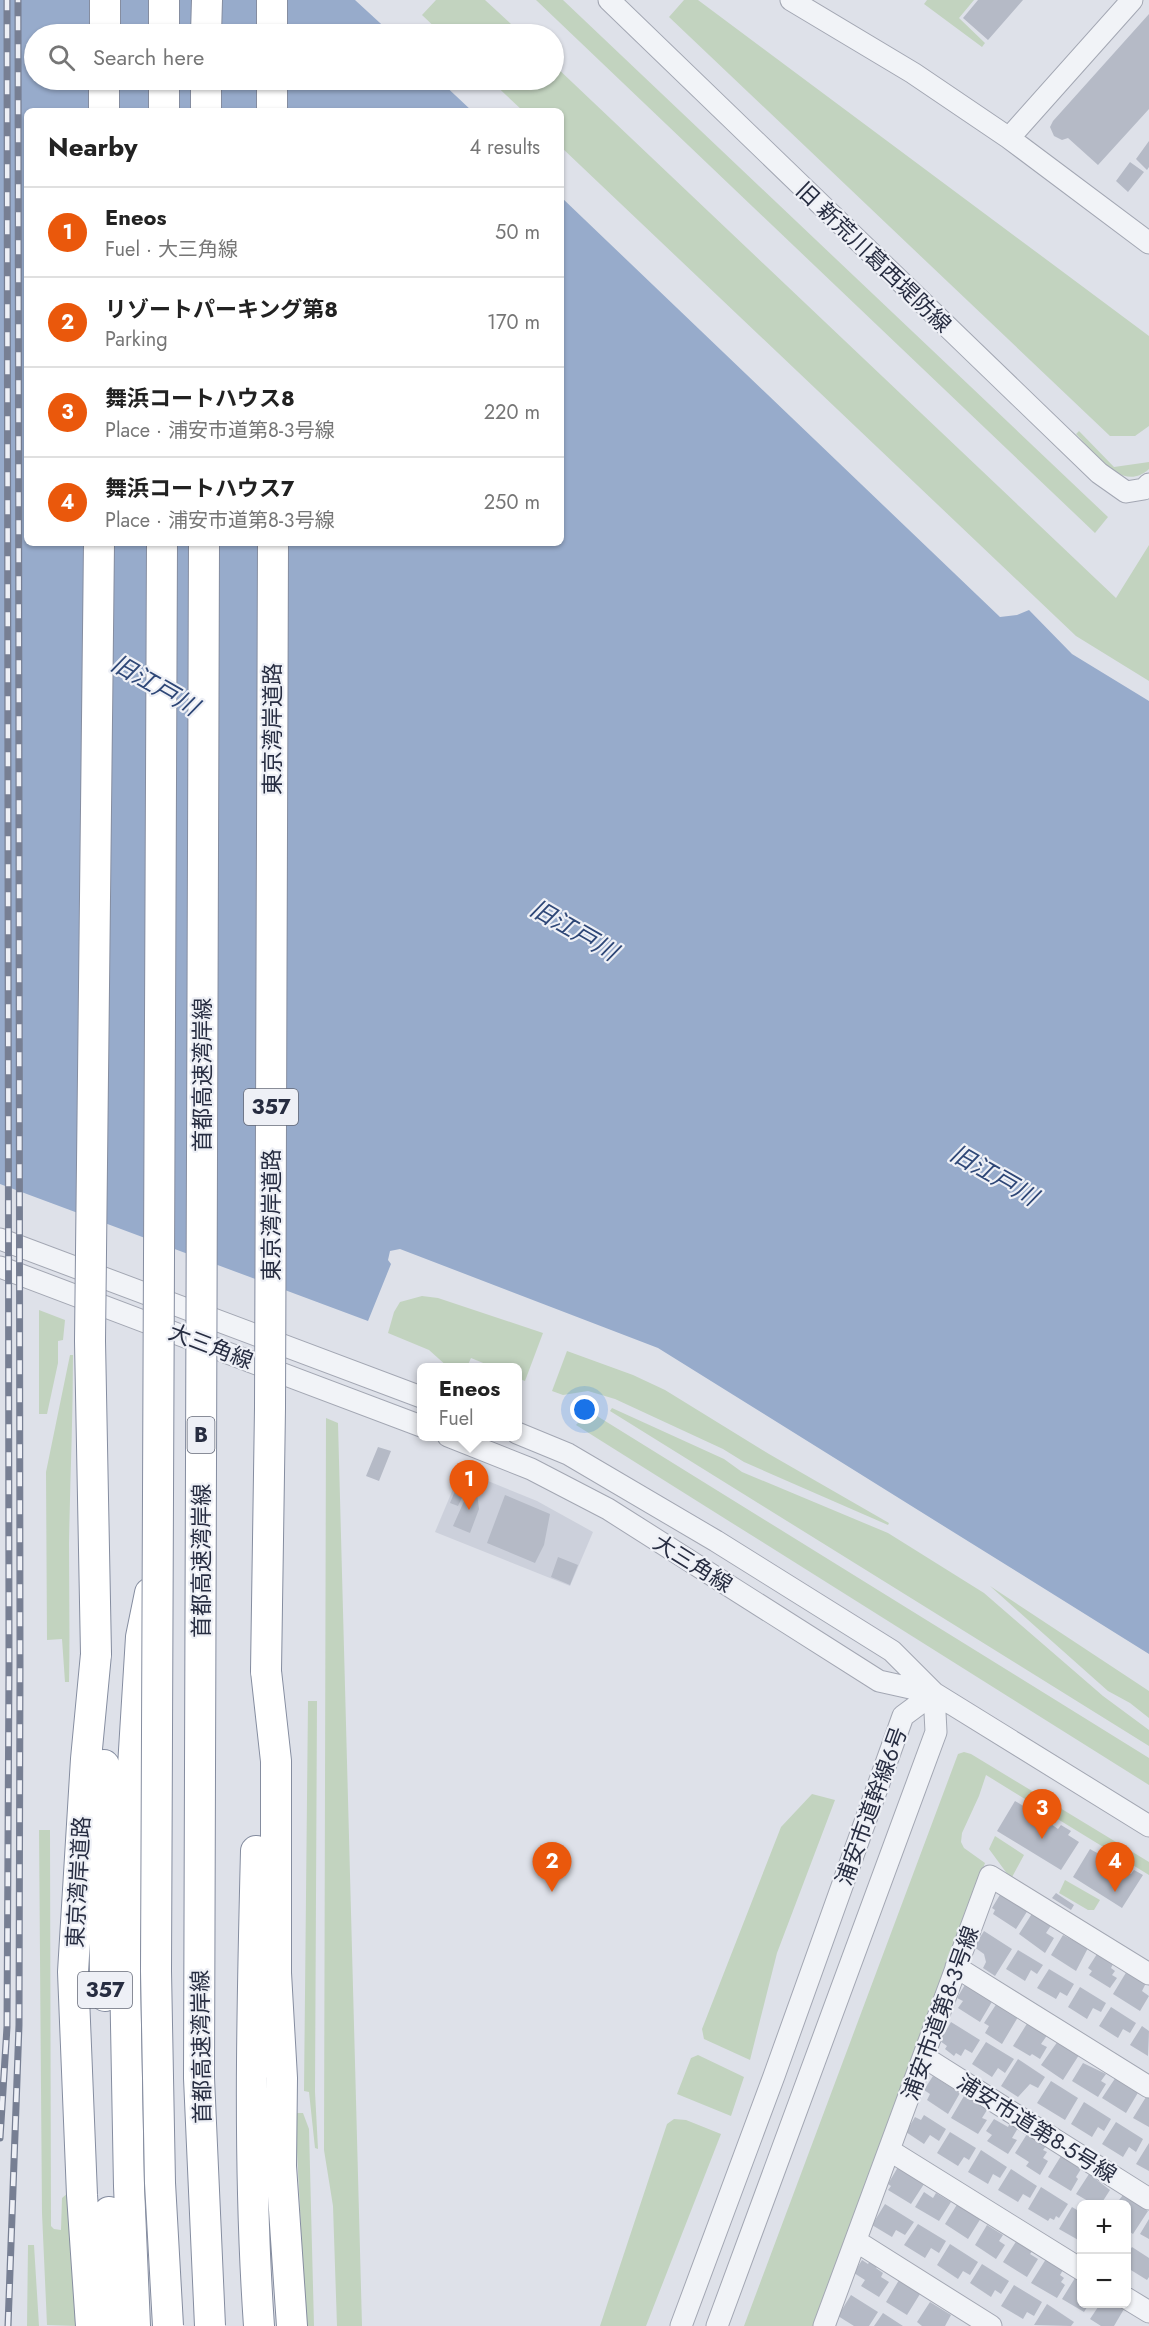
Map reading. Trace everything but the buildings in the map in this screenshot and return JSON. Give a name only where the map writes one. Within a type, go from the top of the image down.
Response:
[{"type":"highway","points":[[105,0],[105,24]]},
{"type":"highway","points":[[164,0],[164,24]]},
{"type":"highway","points":[[206,24],[207,0]]},
{"type":"highway","points":[[272,0],[272,24]]},
{"type":"highway","points":[[104,90],[104,108]]},
{"type":"highway","points":[[164,90],[164,108]]},
{"type":"highway","points":[[206,90],[206,108]]},
{"type":"highway","points":[[272,90],[272,108]]},
{"type":"highway","name":"東京湾岸道路","points":[[99,546],[90,1341],[96,1654],[104,1759],[108,2191],[116,2326]]},
{"type":"highway","name":"首都高速湾岸線","points":[[162,546],[156,1971],[160,2183],[168,2326]]},
{"type":"highway","name":"首都高速湾岸線","points":[[204,546],[200,2078],[210,2326]]},
{"type":"highway","name":"東京湾岸道路","points":[[259,2326],[252,2177],[253,1972],[258,1760],[266,1671],[270,1408],[273,546]]},
{"type":"highway","points":[[135,2326],[128,2174],[125,1971],[127,1864],[141,1637],[159,1549]]},
{"type":"highway","name":"東京湾岸道路","points":[[91,2326],[82,2195],[73,1972],[86,1759],[96,1654]]},
{"type":"highway","name":"東京湾岸道路","points":[[266,1671],[276,1761],[276,1973],[282,2078],[281,2166],[292,2326]]},
{"type":"street","name":"旧 新荒川葛西堤防線","points":[[609,0],[1099,473],[1126,492],[1144,489],[1149,484]]},
{"type":"street","points":[[791,0],[913,73],[1009,138],[1149,243]]},
{"type":"street","points":[[819,0],[913,73]]},
{"type":"street","points":[[1009,138],[1132,0]]},
{"type":"street","name":"大三角線","points":[[0,1239],[417,1395]]},
{"type":"street","name":"大三角線","points":[[0,1267],[417,1424]]},
{"type":"street","name":"大三角線","points":[[522,1435],[568,1454],[603,1473],[892,1651],[934,1693],[1149,1826]]},
{"type":"street","name":"大三角線","points":[[458,1441],[531,1469],[608,1509],[879,1681],[934,1693]]},
{"type":"street","name":"浦安市道幹線6号","points":[[681,2326],[778,2065],[903,1716],[934,1693]]},
{"type":"street","name":"浦安市道幹線6号","points":[[717,2326],[936,1732],[934,1693]]},
{"type":"street","name":"浦安市道第8-３号線","points":[[824,2326],[990,1876],[1149,1974]]},
{"type":"street","points":[[956,1967],[1149,2087]]},
{"type":"street","name":"浦安市道第8-5号線","points":[[924,2058],[1149,2199]]},
{"type":"street","points":[[889,2150],[1077,2267]]},
{"type":"street","points":[[856,2241],[991,2326]]},
{"type":"street","points":[[1131,2301],[1149,2312]]},
{"type":"shaded area","points":[[461,1470],[537,1501],[593,1532],[570,1586],[435,1532]]},
{"type":"green space","points":[[436,0],[485,0],[511,24],[431,24],[422,15]]},
{"type":"green space","points":[[536,0],[563,0],[1108,517],[1095,533],[564,27],[564,24],[561,24]]},
{"type":"green space","points":[[684,0],[698,0],[1149,336],[1149,426],[1135,436],[1110,436],[669,17]]},
{"type":"green space","points":[[927,0],[974,0],[959,18],[985,43],[982,47],[924,4]]},
{"type":"green space","points":[[564,74],[1116,598],[1149,545],[1149,681],[1076,636],[564,150],[564,108],[520,108],[501,90],[564,90]]},
{"type":"green space","points":[[1079,431],[1114,467],[1149,462],[1149,469],[1139,475],[1129,477],[1119,474],[1091,451],[1076,434]]},
{"type":"green space","points":[[422,1296],[438,1298],[543,1333],[525,1381],[522,1380],[522,1363],[483,1363],[471,1358],[469,1363],[444,1363],[429,1350],[388,1333],[394,1312],[400,1302]]},
{"type":"green space","points":[[39,1310],[65,1320],[63,1340],[58,1341],[58,1363],[47,1414],[39,1414]]},
{"type":"green space","points":[[567,1351],[633,1375],[665,1390],[769,1454],[889,1523],[888,1525],[744,1462],[723,1449],[615,1399],[588,1391],[563,1395],[552,1391]]},
{"type":"green space","points":[[70,1355],[73,1355],[73,1402],[69,1544],[69,1682],[65,1682],[62,1639],[47,1640],[46,1472]]},
{"type":"green space","points":[[612,1408],[724,1459],[742,1472],[888,1533],[984,1593],[1103,1696],[1149,1730],[1149,1746],[610,1411]]},
{"type":"green space","points":[[589,1411],[1149,1758],[1149,1785],[576,1425]]},
{"type":"green space","points":[[326,1418],[338,1423],[362,2326],[337,2326],[333,2206],[324,2150]]},
{"type":"green space","points":[[990,1586],[1149,1691],[1149,1718],[1130,1703],[1108,1691]]},
{"type":"green space","points":[[308,1701],[317,1701],[315,2092],[318,2149],[315,2148],[309,2092],[304,2091]]},
{"type":"green space","points":[[964,1752],[971,1754],[1149,1862],[1149,1875],[986,1775],[962,1833],[961,1842],[964,1848],[985,1863],[813,2326],[744,2326],[958,1754]]},
{"type":"green space","points":[[812,1794],[835,1800],[777,1953],[750,2060],[704,2039],[702,2029],[781,1827]]},
{"type":"green space","points":[[39,1830],[50,1830],[51,2226],[61,2230],[62,2198],[68,2193],[78,2326],[47,2325],[42,2213]]},
{"type":"green space","points":[[995,1836],[1024,1855],[1011,1879],[989,1849]]},
{"type":"green space","points":[[1065,1880],[1100,1900],[1094,1910],[1088,1910],[1059,1893]]},
{"type":"green space","points":[[698,2055],[744,2077],[731,2116],[677,2094],[691,2058]]},
{"type":"green space","points":[[295,2113],[303,2113],[309,2129],[314,2326],[306,2326]]},
{"type":"green space","points":[[674,2119],[686,2120],[721,2134],[646,2326],[600,2326],[667,2124]]},
{"type":"green space","points":[[28,2245],[34,2245],[39,2326],[27,2326]]},
{"type":"water","name":"旧江戸川","points":[[0,0],[355,0],[381,24],[24,24],[24,90],[450,90],[469,108],[24,108],[24,546],[564,546],[564,200],[1000,617],[1017,615],[1029,610],[1072,654],[1149,701],[1149,1654],[658,1348],[400,1249],[390,1251],[388,1260],[391,1264],[368,1321],[0,1184]]},
{"type":"railway","points":[[0,2138],[7,2027],[9,1664],[7,0]]},
{"type":"railway","points":[[8,2326],[19,2025],[18,0]]},
{"type":"place","name":"Eneos","points":[[469,1510]]},
{"type":"place","name":"舞浜コートハウス8","points":[[1042,1839]]},
{"type":"place","name":"リゾートパーキング第8","points":[[552,1892]]},
{"type":"place","name":"舞浜コートハウス7","points":[[1115,1892]]}]
